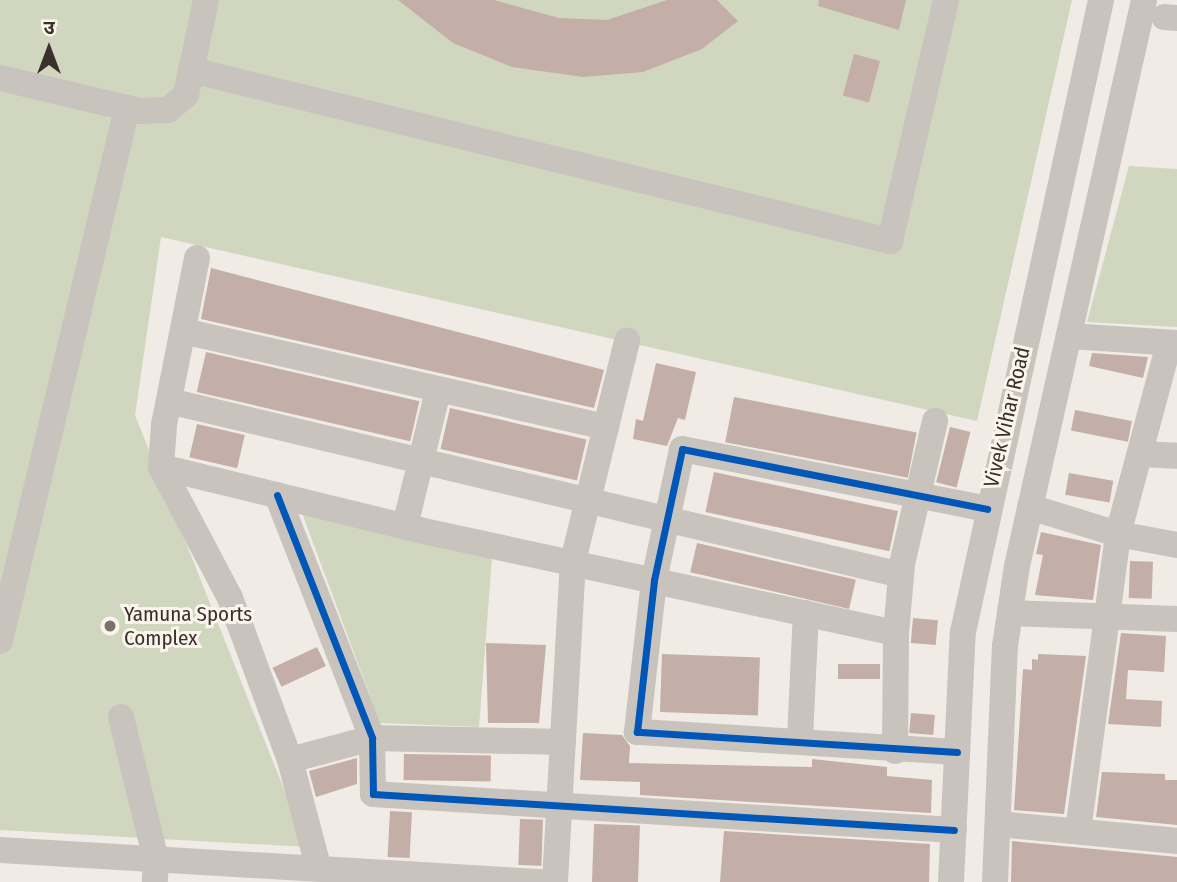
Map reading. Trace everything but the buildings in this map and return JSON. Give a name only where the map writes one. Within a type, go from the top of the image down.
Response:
[{"type":"street","points":[[0,78],[127,108],[157,111],[179,104],[186,95],[206,0]]},
{"type":"street","points":[[191,70],[890,241],[946,0]]},
{"type":"street","name":"Vivek Vihar Road","points":[[951,882],[962,632],[1101,0]]},
{"type":"street","points":[[995,882],[1010,613],[1030,507],[1144,0]]},
{"type":"street","points":[[0,641],[127,108]]},
{"type":"street","points":[[197,258],[169,401],[161,467],[230,598],[290,760],[318,866]]},
{"type":"street","points":[[1038,278],[1079,288]]},
{"type":"street","points":[[183,331],[606,427]]},
{"type":"street","points":[[1069,336],[1173,343],[1118,534],[1103,615],[1078,831]]},
{"type":"street","points":[[555,882],[573,563],[626,341]]},
{"type":"street","points":[[405,526],[423,462],[438,391]]},
{"type":"street","points":[[169,401],[901,575]]},
{"type":"street","points":[[895,751],[896,633],[901,575],[935,421]]},
{"type":"street","points":[[957,752],[895,751],[800,740],[637,732],[654,580],[664,520],[682,449],[987,509]]},
{"type":"street","points":[[1141,454],[1177,456]]},
{"type":"street","points":[[161,467],[405,526],[896,633]]},
{"type":"street","points":[[277,495],[372,738],[373,794],[954,830]]},
{"type":"street","points":[[1030,507],[1118,534],[1177,545]]},
{"type":"street","points":[[800,740],[806,613]]},
{"type":"street","points":[[1010,613],[1177,619]]},
{"type":"street","points":[[121,717],[155,871]]},
{"type":"street","points":[[290,760],[372,738],[563,742]]},
{"type":"street","points":[[998,824],[1177,841]]},
{"type":"street","points":[[0,850],[155,871],[318,866],[539,882]]},
{"type":"green space","name":"Yamuna Sports Complex","points":[[0,0],[1072,0],[977,421],[161,237],[135,415],[307,847],[0,830]]},
{"type":"green space","points":[[1129,166],[1177,169],[1177,327],[1087,322]]},
{"type":"green space","points":[[302,513],[492,557],[479,727],[380,723]]},
{"type":"cycle path","points":[[957,752],[637,732],[654,580],[682,449],[987,509]]},
{"type":"cycle path","points":[[277,495],[372,738],[373,794],[954,830]]},
{"type":"place","name":"Yamuna Sports Complex","points":[[110,626]]}]
